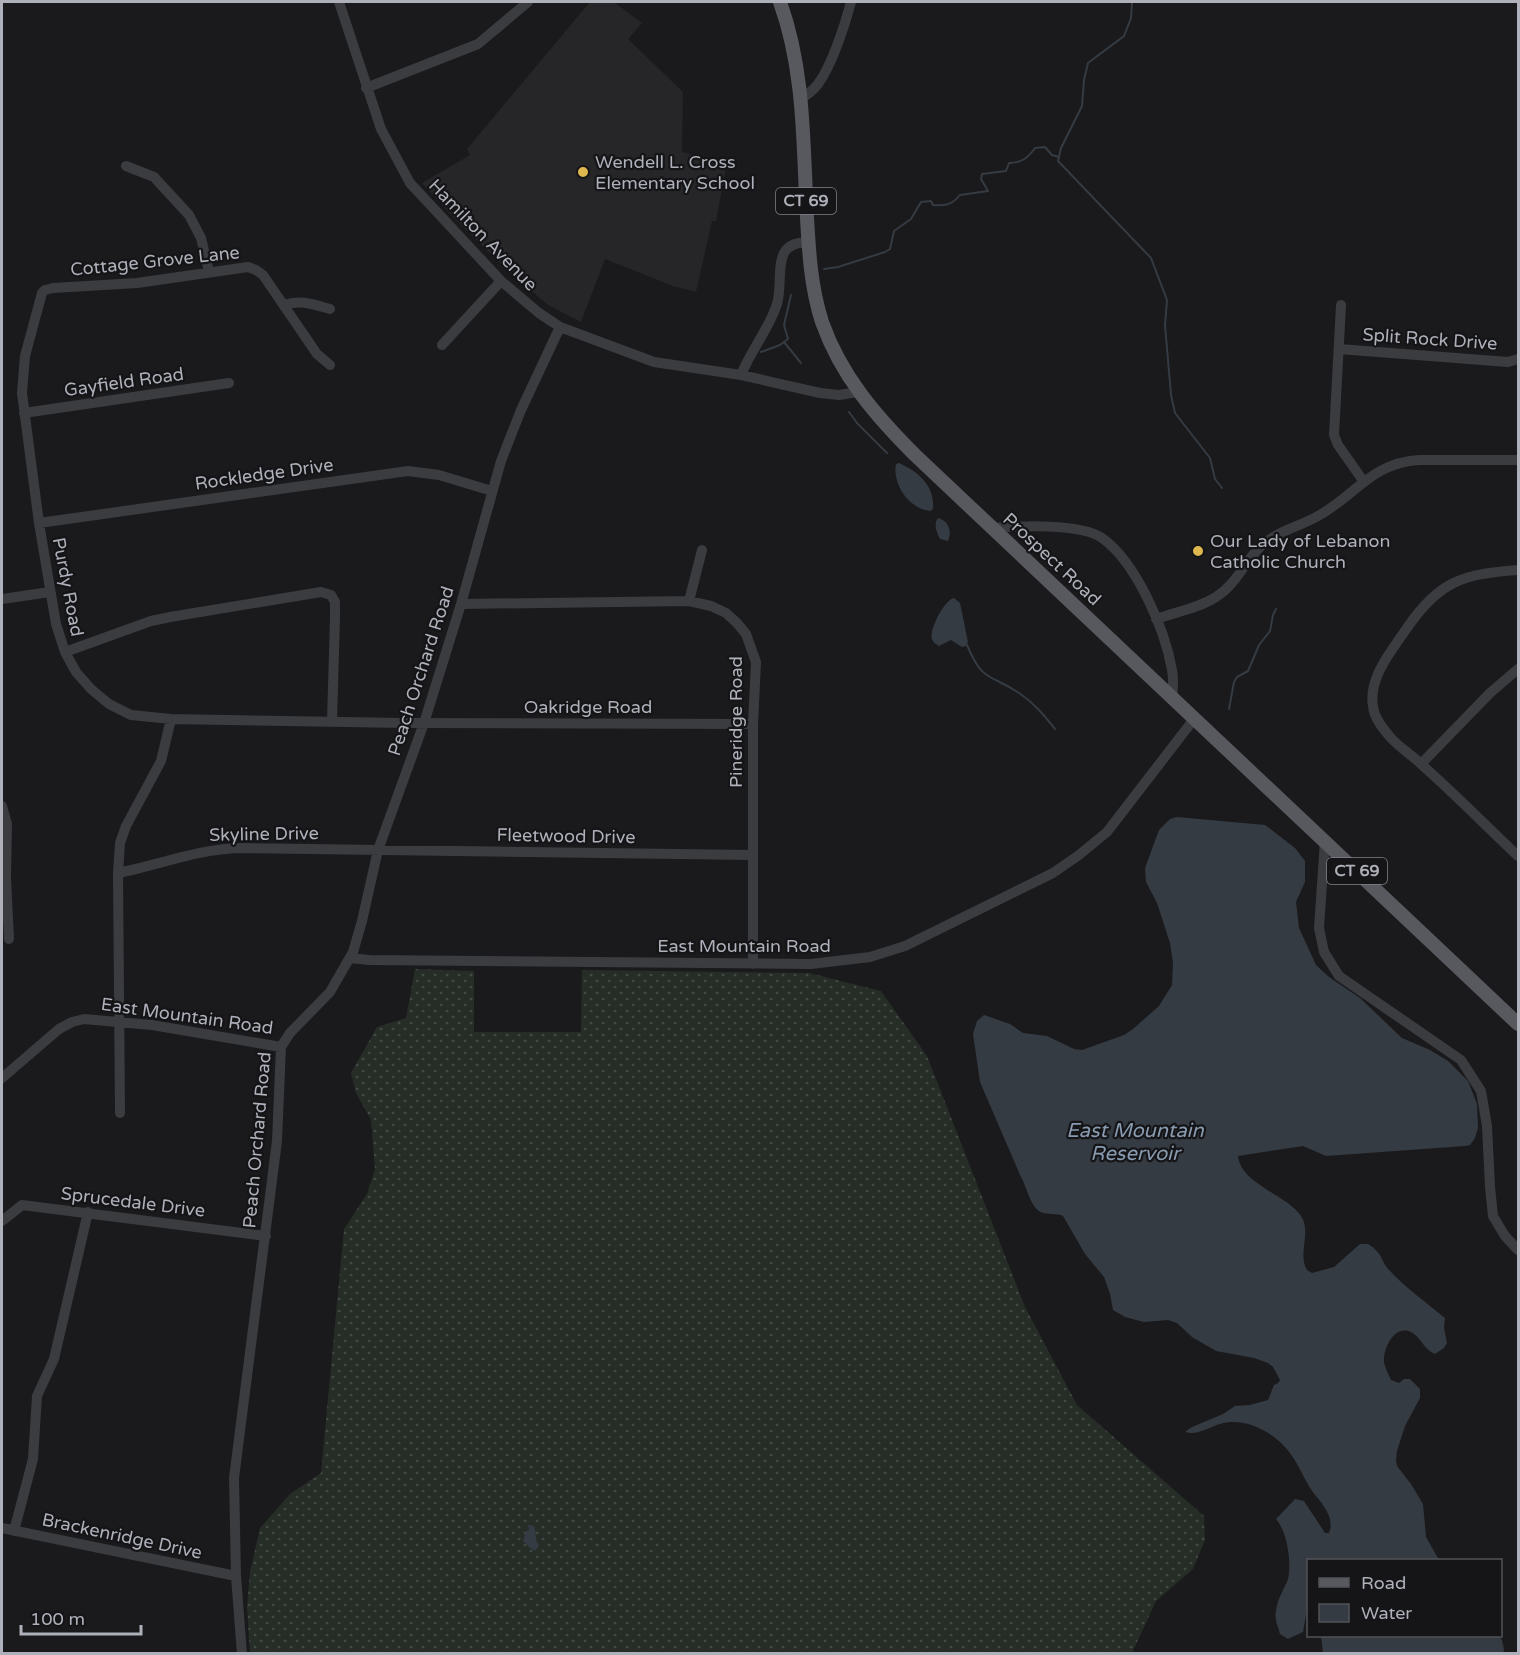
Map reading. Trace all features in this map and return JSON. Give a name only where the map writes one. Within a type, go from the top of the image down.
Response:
[{"type":"main road","name":"Prospect Road","points":[[780,2],[792,38],[800,99],[812,276],[823,323],[843,367],[858,392],[882,422],[1518,1024]]},
{"type":"street","name":"Hamilton Avenue","points":[[339,2],[381,129],[411,183],[519,298],[560,327],[654,362],[741,375],[820,393],[839,395],[858,392]]},
{"type":"street","points":[[800,99],[811,93],[819,83],[846,21],[851,2]]},
{"type":"street","points":[[366,88],[478,44],[526,3]]},
{"type":"street","points":[[126,166],[154,177],[189,215],[201,238],[209,272]]},
{"type":"street","points":[[741,375],[747,359],[773,314],[779,295],[782,260],[785,252],[790,245],[808,242]]},
{"type":"street","name":"Cottage Grove Lane","points":[[45,290],[137,283],[243,267],[256,270],[263,275],[285,305],[317,354],[330,365]]},
{"type":"street","points":[[442,345],[501,281]]},
{"type":"street","name":"Purdy Road","points":[[45,290],[41,297],[23,365],[21,383],[24,413],[56,624],[65,652],[76,672],[91,690],[109,704],[131,715],[171,719],[424,723]]},
{"type":"street","points":[[285,305],[300,302],[330,309]]},
{"type":"street","points":[[1341,305],[1334,435],[1338,445],[1364,482]]},
{"type":"street","name":"Peach Orchard Road","points":[[242,1653],[236,1576],[234,1478],[278,1132],[281,1047],[290,1033],[330,992],[350,958],[362,921],[378,850],[424,723],[492,491],[512,432],[560,327]]},
{"type":"street","name":"Split Rock Drive","points":[[1339,349],[1508,362],[1518,359]]},
{"type":"street","name":"Gayfield Road","points":[[24,413],[230,383]]},
{"type":"street","points":[[1156,619],[1217,596],[1230,586],[1267,541],[1281,532],[1324,513],[1381,469],[1403,461],[1518,460]]},
{"type":"street","name":"Rockledge Drive","points":[[39,522],[408,471],[439,475],[492,491]]},
{"type":"street","points":[[993,528],[1051,527],[1083,530],[1101,537],[1126,562],[1141,584],[1156,619],[1172,670],[1172,698]]},
{"type":"street","points":[[689,601],[702,550]]},
{"type":"street","points":[[1518,570],[1471,576],[1450,584],[1434,594],[1386,658],[1375,686],[1372,708],[1380,725],[1392,739],[1518,856]]},
{"type":"street","points":[[2,599],[50,592]]},
{"type":"street","points":[[65,652],[151,621],[321,592],[331,595],[335,602],[332,721]]},
{"type":"street","name":"Pineridge Road","points":[[460,604],[689,601],[711,606],[726,613],[746,634],[756,663],[753,724],[753,964]]},
{"type":"street","points":[[1421,764],[1451,731],[1518,669]]},
{"type":"street","points":[[120,1113],[118,873],[120,843],[126,825],[160,761],[171,719]]},
{"type":"street","name":"East Mountain Road","points":[[350,958],[812,964],[870,957],[905,946],[1053,873],[1079,855],[1107,832],[1194,719]]},
{"type":"street","name":"Oakridge Road","points":[[424,723],[753,724]]},
{"type":"street","points":[[2,806],[8,824],[6,877],[9,939]]},
{"type":"street","points":[[1325,841],[1319,928],[1324,952],[1339,976],[1461,1060],[1481,1091],[1487,1126],[1493,1216],[1505,1236],[1518,1250]]},
{"type":"street","name":"Skyline Drive","points":[[118,873],[218,848],[378,850]]},
{"type":"street","name":"Fleetwood Drive","points":[[378,850],[752,855]]},
{"type":"street","name":"East Mountain Road","points":[[2,1078],[68,1024],[89,1019],[118,1021],[281,1047]]},
{"type":"street","name":"Sprucedale Drive","points":[[2,1221],[22,1205],[266,1236]]},
{"type":"street","points":[[14,1531],[33,1459],[37,1396],[54,1359],[88,1212]]},
{"type":"street","name":"Brackenridge Drive","points":[[2,1528],[236,1576]]},
{"type":"shaded area","name":"Wendell L. Cross Elementary School","points":[[590,2],[614,2],[642,23],[628,39],[683,92],[682,152],[727,162],[716,221],[712,221],[696,292],[673,286],[605,259],[581,322],[548,305],[506,269],[422,183],[470,155],[467,149]]},
{"type":"shaded area","points":[[415,969],[474,971],[474,1032],[581,1032],[582,970],[809,973],[881,991],[927,1056],[1025,1307],[1077,1405],[1204,1516],[1205,1540],[1193,1569],[1156,1601],[1132,1653],[250,1654],[247,1607],[250,1572],[260,1528],[290,1494],[321,1473],[344,1229],[367,1194],[375,1169],[371,1120],[356,1093],[351,1073],[377,1027],[406,1018]]},
{"type":"water","points":[[899,463],[919,475],[924,481],[931,493],[933,509],[930,511],[922,509],[909,501],[899,487],[895,472],[896,464]]},
{"type":"water","points":[[938,518],[945,521],[949,527],[948,541],[940,539],[936,526]]},
{"type":"water","points":[[954,598],[960,603],[968,642],[962,647],[951,640],[939,646],[932,639],[933,629],[942,609]]},
{"type":"water","name":"East Mountain Reservoir","points":[[1177,817],[1265,825],[1295,848],[1305,861],[1305,882],[1296,902],[1299,928],[1316,965],[1329,977],[1360,998],[1402,1038],[1448,1061],[1468,1081],[1477,1104],[1478,1128],[1470,1145],[1326,1156],[1303,1146],[1238,1156],[1247,1174],[1286,1202],[1301,1216],[1305,1229],[1303,1257],[1307,1270],[1312,1273],[1334,1267],[1360,1244],[1368,1244],[1377,1251],[1387,1268],[1397,1278],[1445,1318],[1447,1343],[1435,1354],[1411,1332],[1405,1330],[1399,1331],[1391,1339],[1384,1357],[1391,1380],[1399,1383],[1404,1379],[1410,1379],[1420,1389],[1420,1398],[1405,1426],[1396,1460],[1397,1466],[1423,1504],[1426,1537],[1438,1559],[1307,1559],[1307,1610],[1303,1632],[1288,1639],[1280,1634],[1276,1617],[1278,1602],[1288,1579],[1289,1565],[1286,1539],[1276,1519],[1295,1499],[1304,1501],[1325,1533],[1329,1533],[1331,1527],[1328,1515],[1292,1456],[1270,1434],[1251,1425],[1230,1422],[1198,1432],[1185,1432],[1235,1406],[1268,1400],[1274,1385],[1280,1380],[1268,1363],[1216,1351],[1192,1337],[1177,1323],[1168,1320],[1144,1322],[1125,1317],[1113,1310],[1104,1277],[1085,1254],[1063,1216],[1043,1213],[1032,1202],[980,1082],[973,1034],[977,1021],[984,1015],[1010,1024],[1023,1033],[1047,1036],[1074,1049],[1082,1050],[1124,1035],[1159,1006],[1172,985],[1173,963],[1170,943],[1157,903],[1146,882],[1145,868],[1159,830],[1170,819]]},
{"type":"water","points":[[528,1525],[535,1528],[539,1546],[535,1551],[523,1541],[526,1531],[529,1530]]},
{"type":"water","points":[[1321,1637],[1500,1637],[1504,1649],[1503,1654],[1323,1653]]},
{"type":"waterway","points":[[1132,2],[1131,18],[1124,36],[1088,63],[1082,106],[1061,148],[1058,161],[1151,258],[1167,300],[1165,325],[1171,395],[1175,413],[1210,458],[1215,479],[1222,488]]},
{"type":"waterway","points":[[824,269],[838,267],[890,249],[894,231],[911,219],[921,202],[931,201],[933,205],[945,205],[960,195],[988,191],[981,179],[982,174],[1006,171],[1009,163],[1024,159],[1035,148],[1045,147],[1052,155],[1059,157]]},
{"type":"waterway","points":[[761,352],[780,345],[788,339],[784,325],[791,295]]},
{"type":"waterway","points":[[784,342],[801,363]]},
{"type":"waterway","points":[[849,412],[887,453]]},
{"type":"waterway","points":[[1229,709],[1234,682],[1237,677],[1248,671],[1259,645],[1270,631],[1276,609]]},
{"type":"waterway","points":[[967,645],[983,672],[1024,697],[1055,729]]},
{"type":"place","name":"Wendell L. Cross Elementary School","points":[[583,172]]},
{"type":"place","name":"Our Lady of Lebanon Catholic Church","points":[[1198,551]]}]
